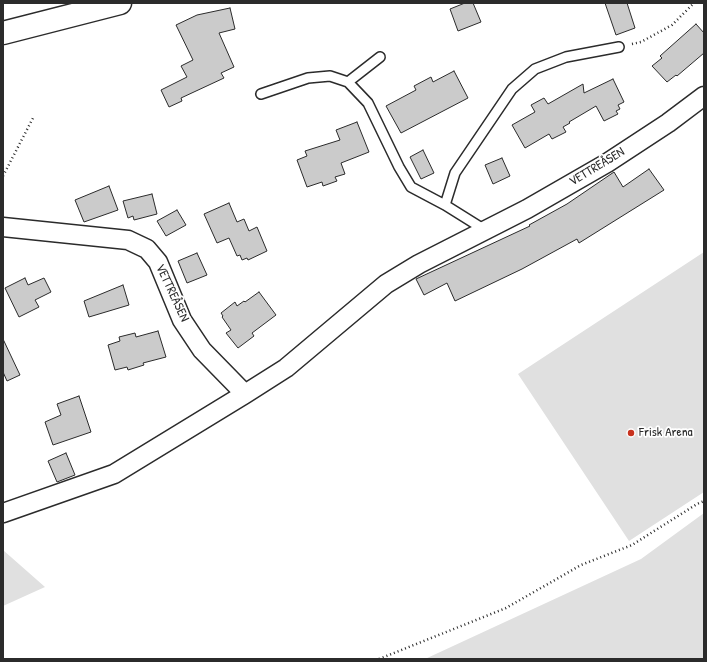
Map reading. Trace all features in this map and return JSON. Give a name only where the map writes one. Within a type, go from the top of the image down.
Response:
[{"type":"street","points":[[3,33],[120,3]]},
{"type":"street","name":"VETTREÅSEN","points":[[3,513],[114,474],[286,368],[386,284],[419,264],[527,209],[607,163],[668,123],[704,96]]},
{"type":"street","name":"VETTREÅSEN","points":[[3,227],[128,240],[147,249],[158,262],[182,320],[202,350],[245,394]]},
{"type":"lane","points":[[445,205],[455,173],[512,89],[534,69],[566,57],[619,47]]},
{"type":"lane","points":[[348,82],[380,57]]},
{"type":"lane","points":[[261,94],[308,78],[330,76],[348,82],[368,103],[399,167],[412,187],[445,205],[485,230]]},
{"type":"path","points":[[619,47],[641,42],[672,25],[694,3]]},
{"type":"path","points":[[3,176],[33,118]]},
{"type":"path","points":[[379,659],[506,608],[581,565],[632,545],[704,500]]},
{"type":"shaded area","name":"Frisk Arena","points":[[704,252],[704,492],[629,541],[518,374]]},
{"type":"shaded area","points":[[704,513],[704,659],[425,659],[641,559]]},
{"type":"shaded area","points":[[3,550],[45,587],[3,606]]},
{"type":"building","points":[[465,3],[473,3],[481,22],[458,31],[450,9]]},
{"type":"building","points":[[605,3],[627,3],[635,28],[616,35]]},
{"type":"building","points":[[230,8],[235,29],[219,33],[234,67],[221,73],[224,78],[181,98],[182,101],[169,107],[161,90],[187,77],[181,66],[193,60],[176,25],[197,15]]},
{"type":"building","points":[[696,24],[704,33],[704,53],[677,76],[676,75],[667,82],[652,66],[662,58],[660,56]]},
{"type":"building","points":[[454,71],[468,98],[401,133],[386,106],[416,90],[414,86],[431,77],[433,82]]},
{"type":"building","points":[[613,79],[624,102],[618,105],[620,109],[616,111],[618,114],[604,121],[596,106],[563,127],[566,132],[552,139],[549,134],[525,148],[512,125],[535,112],[531,105],[544,98],[548,104],[583,84],[584,93]]},
{"type":"building","points":[[357,122],[369,152],[341,163],[345,174],[335,177],[337,181],[323,186],[322,182],[307,187],[297,160],[307,156],[305,151],[340,140],[336,130]]},
{"type":"building","points":[[423,150],[434,173],[421,179],[410,157]]},
{"type":"building","points":[[502,158],[510,176],[493,184],[485,165]]},
{"type":"building","points":[[649,169],[664,190],[579,243],[577,239],[522,269],[455,301],[447,283],[424,295],[416,279],[530,226],[529,225],[567,204],[614,172],[623,187]]},
{"type":"building","points":[[109,186],[118,210],[84,222],[75,200]]},
{"type":"building","points":[[152,194],[157,214],[134,220],[133,216],[128,218],[123,201]]},
{"type":"building","points":[[229,203],[237,222],[244,219],[249,231],[257,227],[267,251],[248,260],[247,258],[242,260],[240,255],[237,256],[229,238],[217,243],[204,214]]},
{"type":"building","points":[[177,210],[186,225],[166,236],[157,221]]},
{"type":"building","points":[[197,253],[207,275],[187,283],[178,261]]},
{"type":"building","points":[[25,278],[28,285],[44,278],[51,292],[35,300],[39,307],[19,317],[5,288]]},
{"type":"building","points":[[123,285],[129,305],[89,317],[84,301]]},
{"type":"building","points":[[259,292],[276,315],[252,333],[254,336],[238,348],[226,333],[231,330],[221,313],[235,302],[237,306]]},
{"type":"building","points":[[158,331],[166,357],[143,363],[144,365],[128,370],[127,367],[115,370],[108,345],[120,341],[119,337],[135,333],[136,337]]},
{"type":"building","points":[[3,339],[20,375],[7,381],[3,372]]},
{"type":"building","points":[[79,396],[91,432],[53,445],[45,422],[61,415],[57,404]]},
{"type":"building","points":[[66,453],[75,475],[57,482],[48,461]]},
{"type":"place","name":"Frisk Arena","points":[[631,433]]}]
